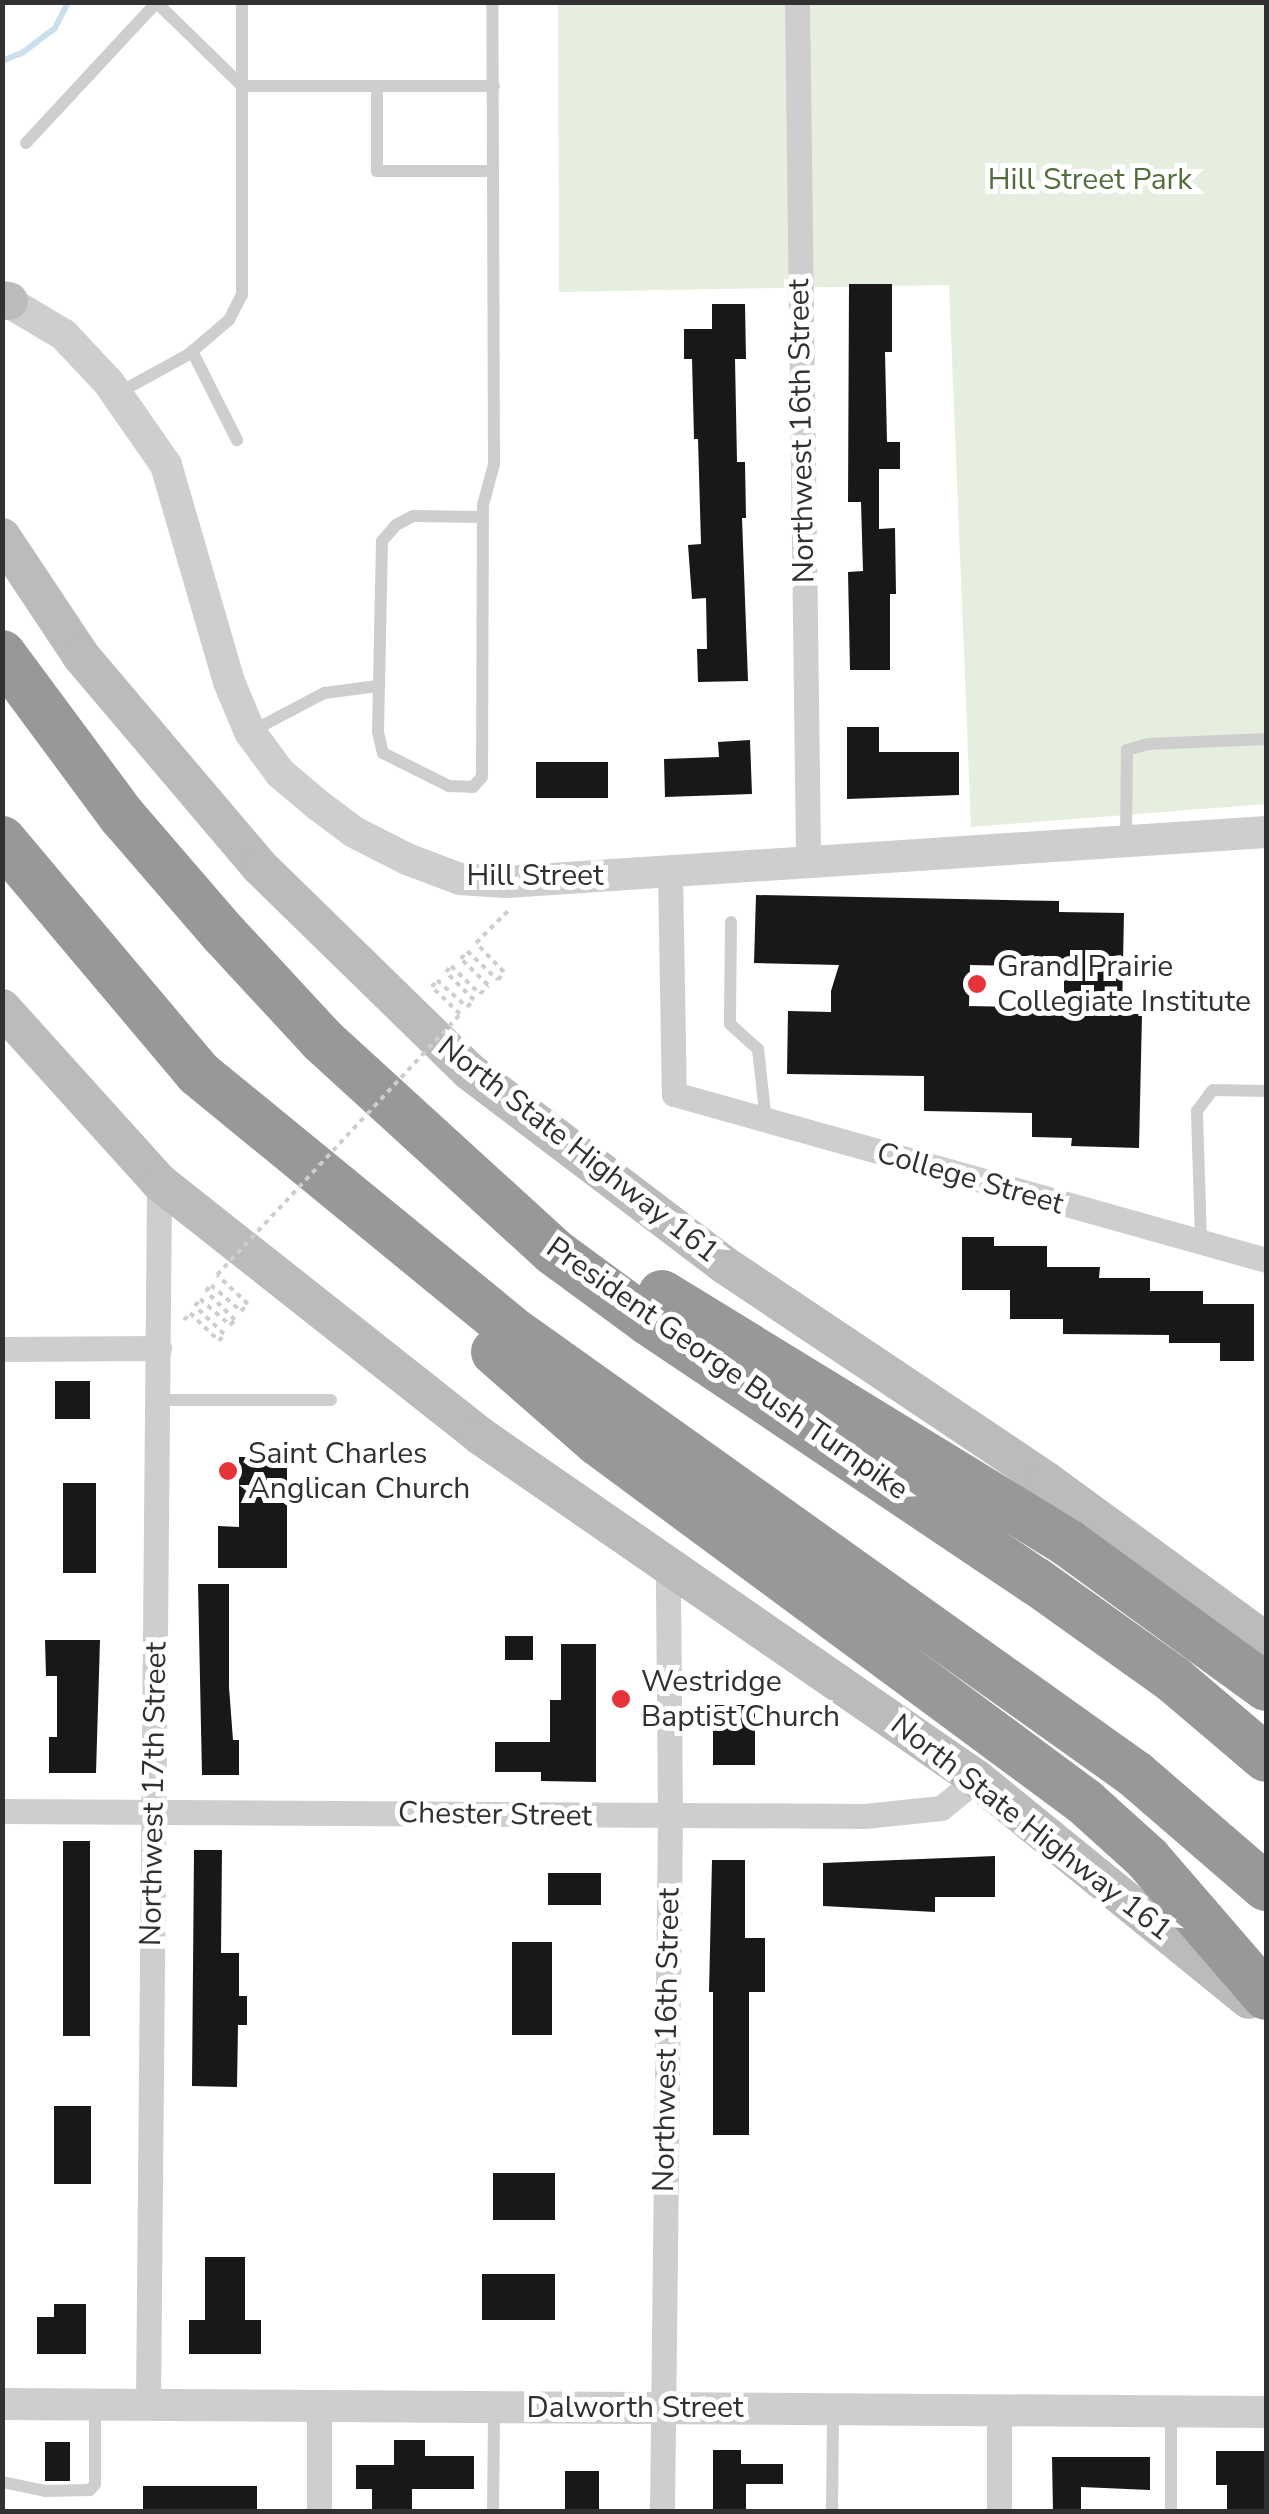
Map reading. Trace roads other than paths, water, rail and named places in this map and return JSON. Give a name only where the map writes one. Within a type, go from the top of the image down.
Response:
[{"type":"highway","name":"President George Bush Turnpike","points":[[2,654],[122,816],[224,934],[322,1040],[554,1252],[1052,1593],[1173,1679],[1266,1758]]},
{"type":"highway","points":[[2,840],[266,1153],[598,1442],[1085,1802],[1147,1858],[1266,1996]]},
{"type":"highway","points":[[198,1073],[508,1328],[1136,1774],[1266,1887]]},
{"type":"highway","points":[[446,1153],[666,1296],[1068,1543],[1266,1686]]},
{"type":"main road","name":"North State Highway 161","points":[[2,537],[82,656],[259,866],[469,1071],[723,1264],[1047,1480],[1266,1641]]},
{"type":"main road","name":"North State Highway 161","points":[[2,1008],[159,1182],[479,1435],[977,1779],[1266,2015]]},
{"type":"street","name":"Northwest 16th Street","points":[[796,2],[808,859]]},
{"type":"street","name":"Hill Street","points":[[5,300],[64,335],[117,394],[166,465],[229,682],[250,732],[280,773],[354,832],[460,879],[506,882],[670,873],[808,859],[1266,832]]},
{"type":"street","name":"College Street","points":[[670,873],[674,1094],[1266,1260]]},
{"type":"street","name":"Northwest 17th Street","points":[[148,2406],[159,1182]]},
{"type":"street","points":[[2,1349],[159,1348]]},
{"type":"street","name":"Northwest 16th Street","points":[[662,2512],[670,1816],[668,1568]]},
{"type":"street","name":"Chester Street","points":[[2,1811],[865,1816],[941,1808],[977,1779]]},
{"type":"street","name":"Dalworth Street","points":[[2,2404],[1266,2412]]},
{"type":"street","points":[[319,2512],[320,2406]]},
{"type":"street","points":[[998,2512],[999,2410]]},
{"type":"lane","points":[[117,394],[192,351],[230,320],[242,294],[242,2]]},
{"type":"lane","points":[[483,517],[413,516],[396,525],[382,540],[378,732],[384,752],[449,786],[473,787],[482,777],[483,517],[494,464],[492,2]]},
{"type":"lane","points":[[26,143],[156,3],[242,86],[494,86]]},
{"type":"lane","points":[[378,86],[378,171],[492,171]]},
{"type":"lane","points":[[192,351],[237,440]]},
{"type":"lane","points":[[250,732],[324,694],[378,686]]},
{"type":"lane","points":[[1126,841],[1126,750],[1148,744],[1266,738]]},
{"type":"lane","points":[[731,922],[730,1024],[758,1049],[766,1121]]},
{"type":"lane","points":[[1201,1244],[1197,1111],[1214,1090],[1266,1090]]},
{"type":"lane","points":[[158,1400],[331,1400]]},
{"type":"lane","points":[[2,2482],[45,2491],[90,2490],[96,2484],[95,2405]]},
{"type":"lane","points":[[494,2407],[494,2512]]},
{"type":"lane","points":[[832,2512],[834,2409]]},
{"type":"lane","points":[[1170,2512],[1172,2411]]},
{"type":"waterway","points":[[2,61],[22,53],[55,28],[68,2]]},
{"type":"place","name":"Grand Prairie Collegiate Institute","points":[[977,984]]},
{"type":"place","name":"Saint Charles Anglican Church","points":[[228,1471]]},
{"type":"place","name":"Westridge Baptist Church","points":[[621,1699]]},
{"type":"park label","name":"Hill Street Park","points":[[1090,180]]}]
